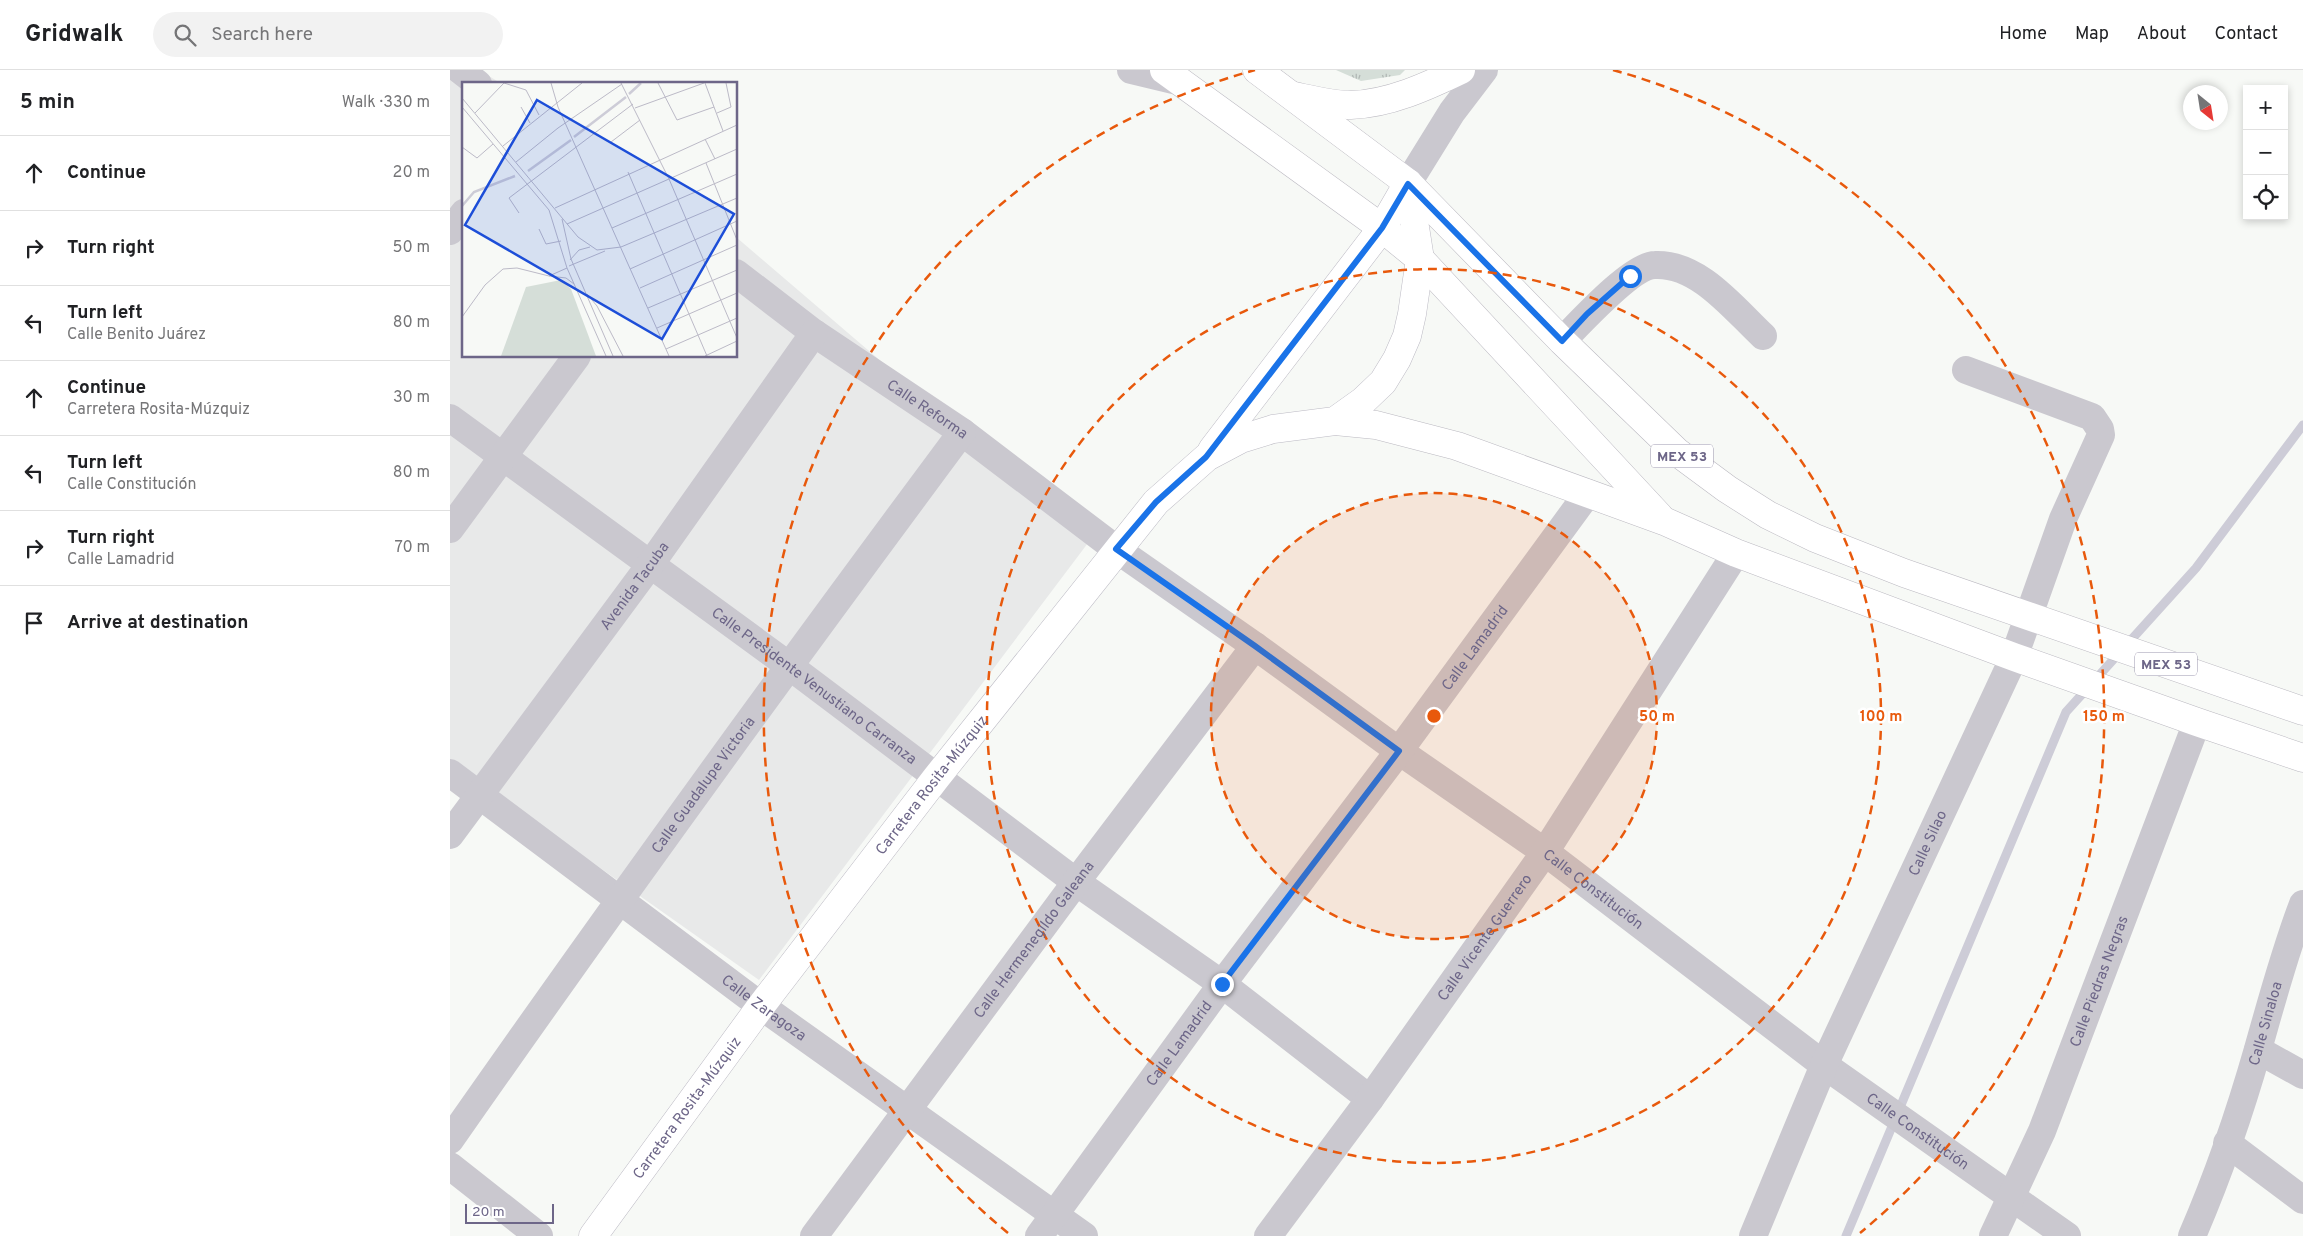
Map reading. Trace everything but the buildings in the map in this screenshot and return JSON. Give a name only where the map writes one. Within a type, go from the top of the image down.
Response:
[{"type":"main road","points":[[1257,70],[1408,184],[1420,259],[1407,336],[1397,359],[1383,382],[1363,401],[1335,421]]},
{"type":"main road","points":[[1290,95],[1351,105],[1375,101],[1422,87],[1461,70]]},
{"type":"main road","points":[[1173,76],[1382,228],[1420,259],[1664,521]]},
{"type":"main road","points":[[1206,457],[1382,228],[1408,184]]},
{"type":"main road","name":"MEX 53","points":[[1408,184],[1562,341],[1677,452],[1727,489],[1768,515],[1824,542],[1904,572],[2303,711]]},
{"type":"main road","name":"Carretera Rosita-Múzquiz","points":[[594,1236],[760,1006],[1116,549],[1156,502],[1206,457],[1241,439],[1273,429],[1335,421],[1376,425],[1448,443],[1664,521],[1736,553],[2014,657],[2303,758]]},
{"type":"street","points":[[460,70],[475,82]]},
{"type":"street","points":[[1132,70],[1173,76]]},
{"type":"street","points":[[1408,184],[1452,112],[1484,70]]},
{"type":"street","points":[[450,231],[462,216]]},
{"type":"street","points":[[1562,341],[1587,314],[1630,276],[1653,264],[1672,266],[1687,272],[1707,284],[1763,336]]},
{"type":"street","name":"Calle Reforma","points":[[738,275],[814,332],[962,432],[1116,549]]},
{"type":"street","name":"Avenida Tacuba","points":[[450,835],[650,565],[814,332]]},
{"type":"street","points":[[450,529],[576,358]]},
{"type":"street","name":"Calle Silao","points":[[1753,1236],[1824,1065],[2014,657],[2030,617],[2062,519],[2100,435],[2100,429],[2092,417],[1966,370]]},
{"type":"street","name":"Calle Presidente Venustiano Carranza","points":[[450,418],[788,665],[1076,882],[1222,984],[1370,1099]]},
{"type":"street","name":"Calle Guadalupe Victoria","points":[[450,1140],[619,899],[788,665],[962,432]]},
{"type":"street","name":"Calle Lamadrid","points":[[1047,1226],[1222,984],[1399,751],[1588,493]]},
{"type":"street","name":"Calle Constitución","points":[[1116,549],[1255,646],[1399,751],[1545,852],[1824,1065],[2013,1196],[2067,1236]]},
{"type":"street","name":"Calle Vicente Guerrero","points":[[1268,1236],[1370,1099],[1545,852],[1736,553]]},
{"type":"street","name":"Calle Hermenegildo Galeana","points":[[814,1236],[1076,882],[1255,646]]},
{"type":"street","name":"Calle Piedras Negras","points":[[1993,1236],[2042,1131],[2197,722]]},
{"type":"street","name":"Calle Zaragoza","points":[[450,773],[760,1006],[907,1111],[1047,1226],[1084,1236]]},
{"type":"street","name":"Calle Sinaloa","points":[[2192,1236],[2227,1143],[2258,1050],[2277,978],[2303,904]]},
{"type":"street","points":[[2258,1050],[2303,1075]]},
{"type":"street","points":[[2227,1143],[2303,1200]]},
{"type":"street","points":[[450,1166],[539,1236]]},
{"type":"shaded area","points":[[450,70],[479,70],[499,82],[462,82],[462,358],[738,358],[738,239],[959,428],[1094,535],[759,980],[450,762]]},
{"type":"green space","points":[[1336,70],[1405,70],[1400,75],[1361,81]]},
{"type":"waterway","points":[[1846,1236],[2066,712],[2196,568],[2303,425]]},
{"type":"route","points":[[1222,984],[1399,751],[1255,646],[1116,549],[1156,502],[1206,457],[1382,228],[1408,184],[1562,341],[1587,314],[1630,276]]}]
